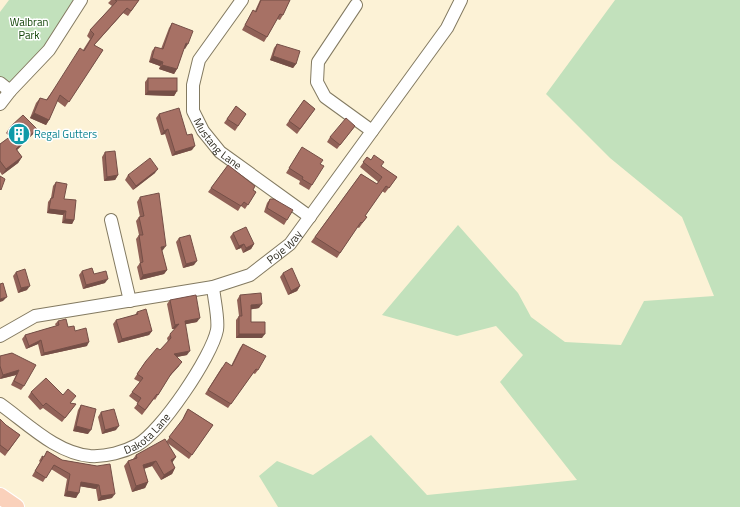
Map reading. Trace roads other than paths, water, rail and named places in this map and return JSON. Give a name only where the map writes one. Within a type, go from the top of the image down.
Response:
[{"type":"main road","points":[[0,496],[16,507]]},
{"type":"street","points":[[0,104],[5,87],[49,50],[62,33],[80,0]]},
{"type":"street","name":"Mustang Lane","points":[[242,0],[199,60],[193,85],[193,111],[203,131],[220,152],[310,217]]},
{"type":"street","name":"Poje Way","points":[[0,336],[35,316],[213,287],[250,275],[290,244],[447,28],[461,0]]},
{"type":"street","points":[[356,5],[318,62],[317,82],[325,97],[372,131]]},
{"type":"street","points":[[111,220],[130,301]]},
{"type":"street","name":"Dakota Lane","points":[[0,404],[60,448],[90,456],[115,454],[138,444],[158,428],[207,356],[217,329],[213,287]]},
{"type":"place","name":"Regal Gutters","points":[[19,134]]},
{"type":"park label","name":"Walbran Park","points":[[29,28]]}]
